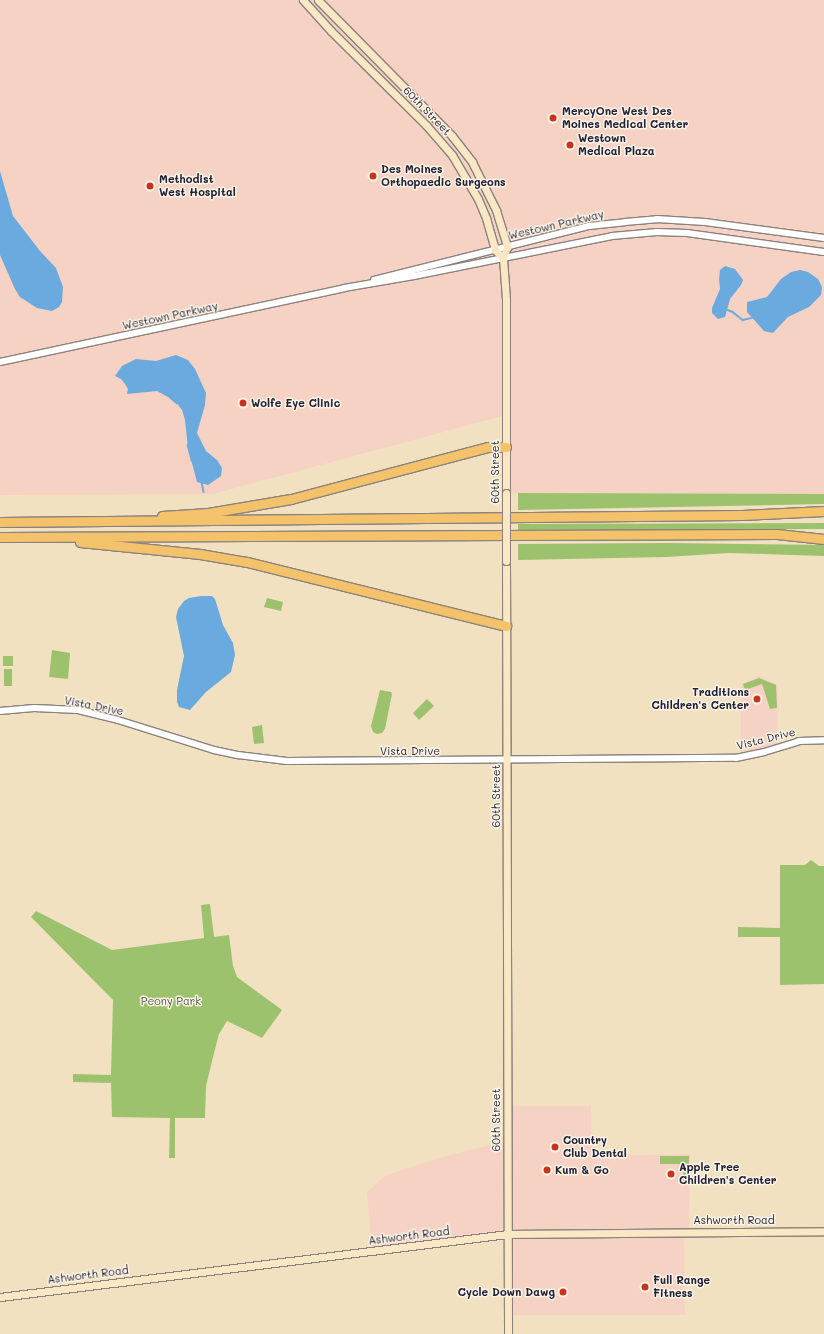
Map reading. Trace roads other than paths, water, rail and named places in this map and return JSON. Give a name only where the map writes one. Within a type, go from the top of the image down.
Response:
[{"type":"highway","points":[[65,522],[208,513],[291,499],[488,447],[506,446]]},
{"type":"highway","points":[[742,515],[824,511]]},
{"type":"highway","points":[[0,522],[742,515],[824,516]]},
{"type":"highway","points":[[777,534],[824,539]]},
{"type":"highway","points":[[0,537],[824,534]]},
{"type":"highway","points":[[37,537],[200,554],[247,562],[506,626]]},
{"type":"main road","name":"60th Street","points":[[303,0],[331,31],[426,125],[452,155],[478,200],[495,250],[503,258]]},
{"type":"main road","name":"60th Street","points":[[318,0],[346,31],[425,107],[464,151],[488,192],[496,210],[507,247],[503,258],[506,300],[508,1334]]},
{"type":"main road","name":"Ashworth Road","points":[[0,1297],[508,1234],[824,1230]]},
{"type":"street","name":"Westown Parkway","points":[[344,288],[439,262],[495,250],[589,226],[657,219],[705,222],[824,238]]},
{"type":"street","name":"Westown Parkway","points":[[0,362],[344,288],[414,276],[612,236],[657,232],[709,235],[824,252]]},
{"type":"street","name":"Vista Drive","points":[[0,711],[34,708],[78,710],[118,720],[214,750],[278,761],[507,761],[736,758],[764,752],[799,741],[824,740]]},
{"type":"water","points":[[0,171],[13,216],[40,251],[56,268],[63,287],[62,302],[59,307],[52,311],[37,308],[20,297],[0,255]]},
{"type":"water","points":[[725,266],[735,269],[743,280],[730,299],[725,317],[718,319],[712,313],[712,308],[720,289],[720,270]]},
{"type":"water","points":[[800,270],[808,272],[818,279],[822,287],[821,295],[809,307],[788,317],[773,333],[764,331],[747,312],[747,302],[767,297],[781,279],[791,272]]},
{"type":"water","points":[[176,355],[188,360],[195,369],[206,393],[205,405],[197,433],[206,451],[217,460],[222,468],[221,476],[208,485],[197,482],[188,448],[185,420],[182,410],[175,401],[157,391],[127,394],[128,389],[125,384],[121,379],[115,376],[122,366],[136,359],[156,361]]},
{"type":"water","points":[[212,596],[215,599],[223,625],[233,643],[235,655],[231,672],[206,692],[190,710],[179,707],[177,702],[177,690],[184,656],[176,617],[178,609],[184,601],[189,598]]},
{"type":"waterway","points":[[728,310],[743,320],[752,318]]},
{"type":"waterway","points":[[171,398],[177,403]]},
{"type":"waterway","points":[[188,445],[192,460]]},
{"type":"waterway","points":[[202,482],[204,492]]},
{"type":"place","name":"MercyOne West Des Moines Medical Center","points":[[553,118]]},
{"type":"place","name":"Westown Medical Plaza","points":[[570,145]]},
{"type":"place","name":"Des Moines Orthopaedic Surgeons","points":[[373,176]]},
{"type":"place","name":"Methodist West Hospital","points":[[150,186]]},
{"type":"place","name":"Wolfe Eye Clinic","points":[[243,403]]},
{"type":"place","name":"Traditions Children's Center","points":[[757,699]]},
{"type":"place","name":"Country Club Dental","points":[[555,1147]]},
{"type":"place","name":"Kum & Go","points":[[547,1170]]},
{"type":"place","name":"Apple Tree Children's Center","points":[[671,1174]]},
{"type":"place","name":"Full Range Fitness","points":[[645,1287]]},
{"type":"place","name":"Cycle Down Dawg","points":[[563,1292]]},
{"type":"park label","name":"Peony Park","points":[[171,1001]]}]
